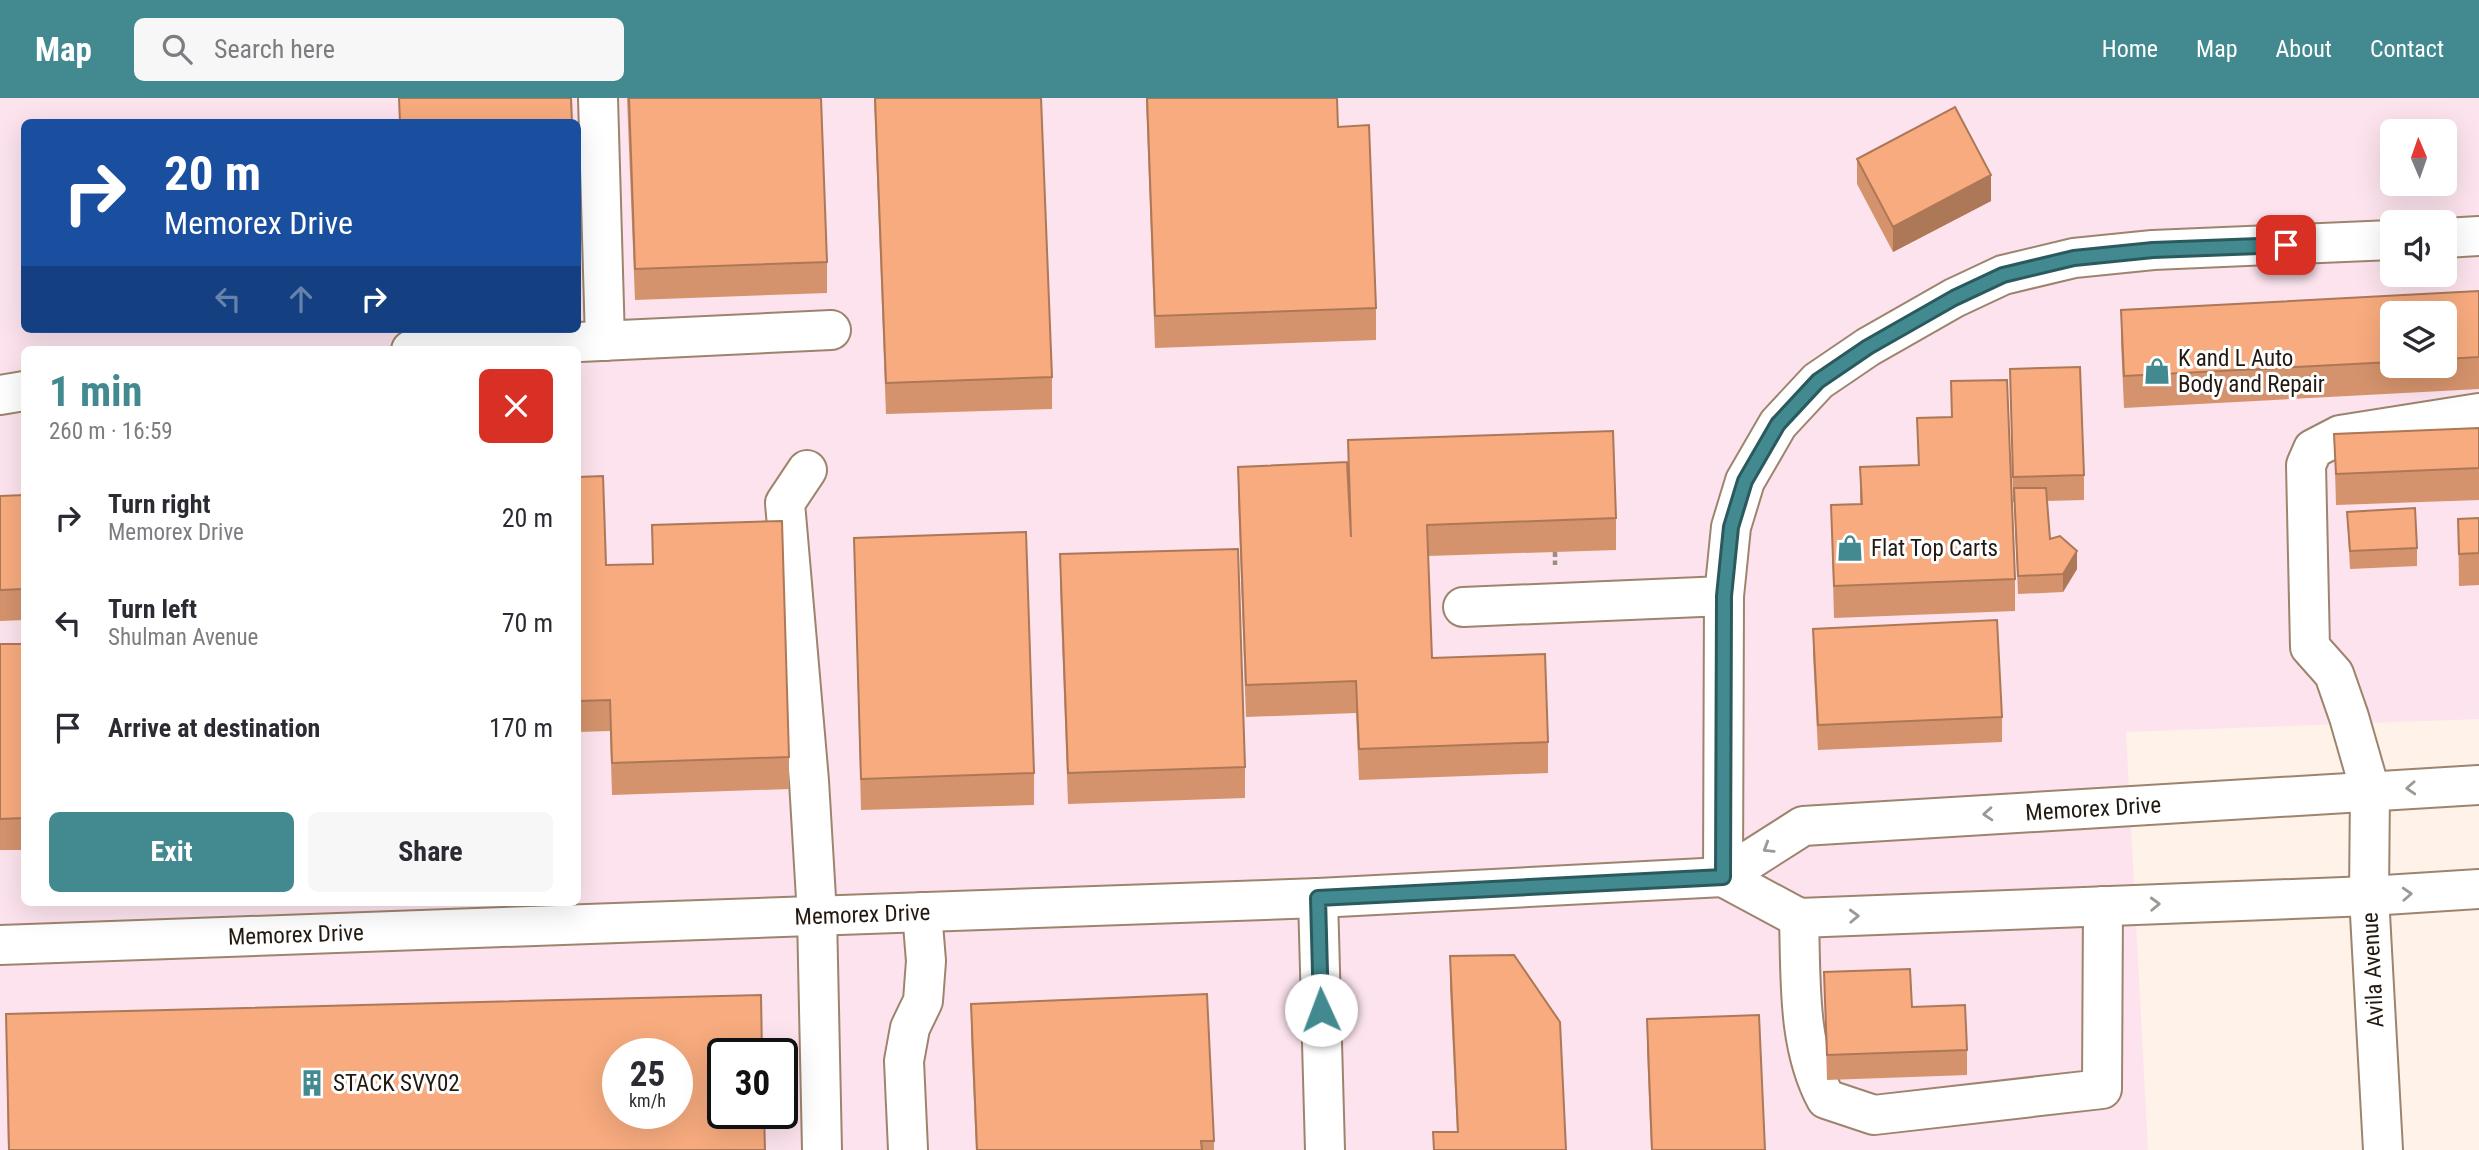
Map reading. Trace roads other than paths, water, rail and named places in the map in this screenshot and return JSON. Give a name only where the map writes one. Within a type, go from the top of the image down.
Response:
[{"type":"street","points":[[598,98],[605,341]]},
{"type":"street","points":[[2457,237],[2479,236]]},
{"type":"street","points":[[2380,241],[2153,250],[2074,258],[2003,275],[1954,298],[1868,347],[1818,381],[1778,424],[1745,481],[1731,527],[1724,596],[1723,877],[1799,918],[2370,896],[2479,889]]},
{"type":"street","points":[[497,346],[831,330]]},
{"type":"street","points":[[0,395],[21,392]]},
{"type":"street","name":"Avila Avenue","points":[[2383,1150],[2370,896],[2370,790],[2350,717],[2334,674],[2310,647],[2306,466],[2313,449],[2340,435],[2479,413]]},
{"type":"street","points":[[807,470],[785,503],[809,781],[817,915],[822,1150]]},
{"type":"street","points":[[1463,607],[1724,596]]},
{"type":"street","name":"Memorex Drive","points":[[0,945],[1318,898],[1723,877],[1804,826],[2479,785]]},
{"type":"street","points":[[1318,898],[1325,1150]]},
{"type":"street","points":[[1799,918],[1801,1002],[1814,1076],[1826,1099],[1874,1115],[2102,1089],[2103,906]]},
{"type":"street","points":[[908,1150],[904,1061],[910,1028],[923,1001],[926,961],[922,912]]},
{"type":"place","name":"K and L Auto Body and Repair","points":[[2157,371]]},
{"type":"place","name":"Flat Top Carts","points":[[1850,548]]},
{"type":"place","name":"STACK SVY02","points":[[312,1083]]}]
